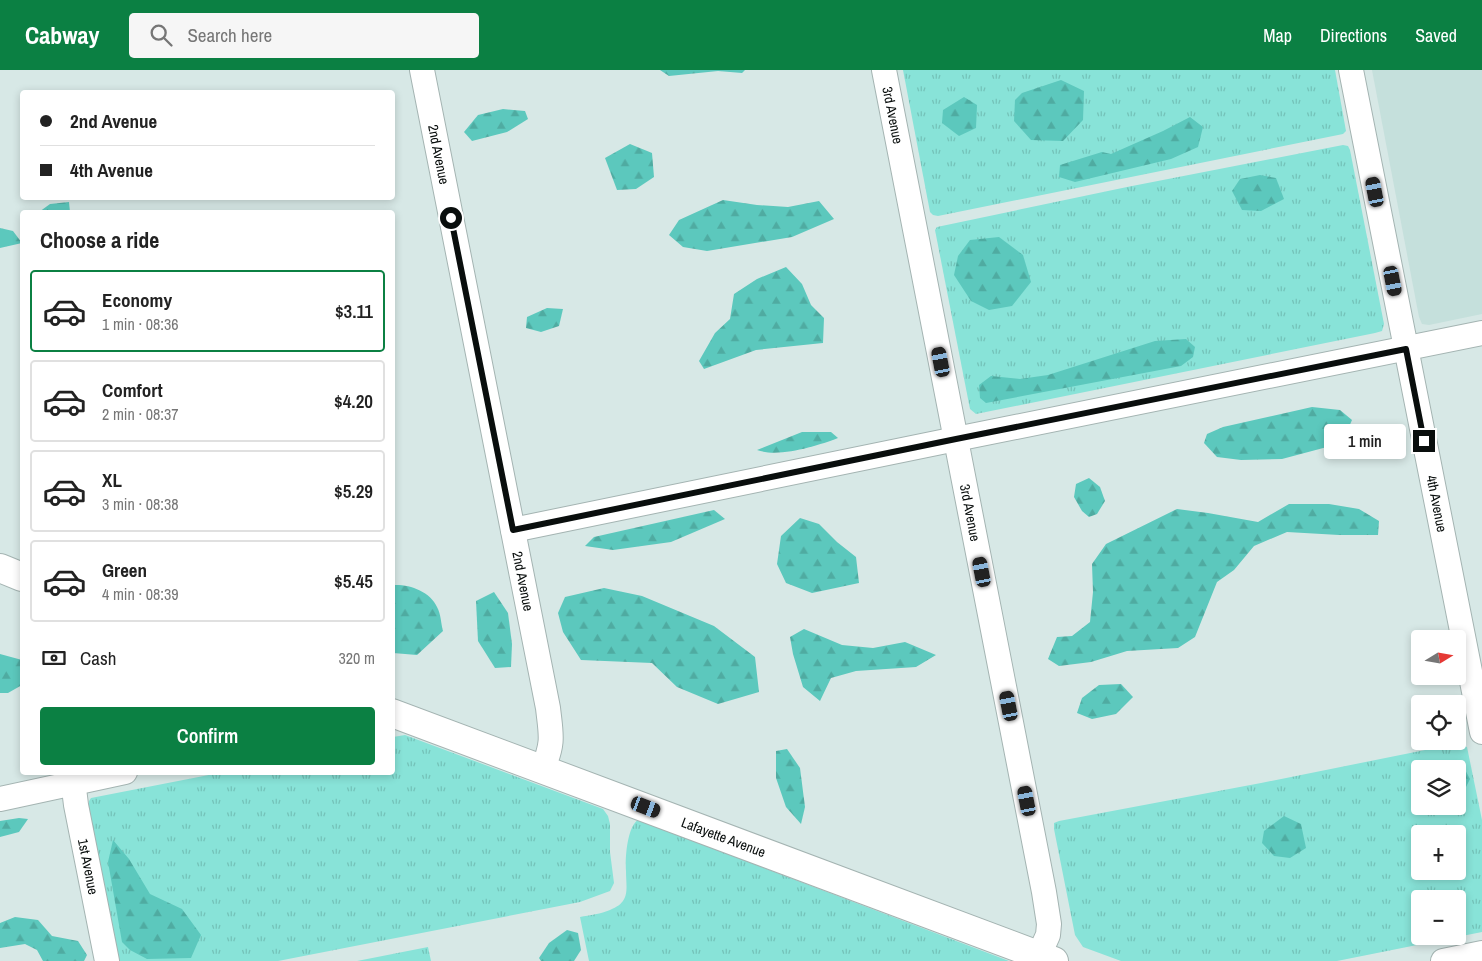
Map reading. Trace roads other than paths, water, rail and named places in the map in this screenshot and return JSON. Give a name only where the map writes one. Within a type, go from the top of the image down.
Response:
[{"type":"street","name":"2nd Avenue","points":[[422,70],[548,708],[552,740],[550,752],[543,768]]},
{"type":"street","name":"3rd Avenue","points":[[884,70],[1050,924],[1046,958]]},
{"type":"street","name":"4th Avenue","points":[[1351,70],[1482,732]]},
{"type":"street","points":[[513,530],[1482,333]]},
{"type":"street","points":[[0,568],[20,576]]},
{"type":"street","name":"Lafayette Avenue","points":[[395,714],[1046,958]]},
{"type":"street","points":[[0,799],[72,778],[99,775]]},
{"type":"street","name":"1st Avenue","points":[[72,778],[106,961]]},
{"type":"street","points":[[1443,961],[1482,953]]}]
